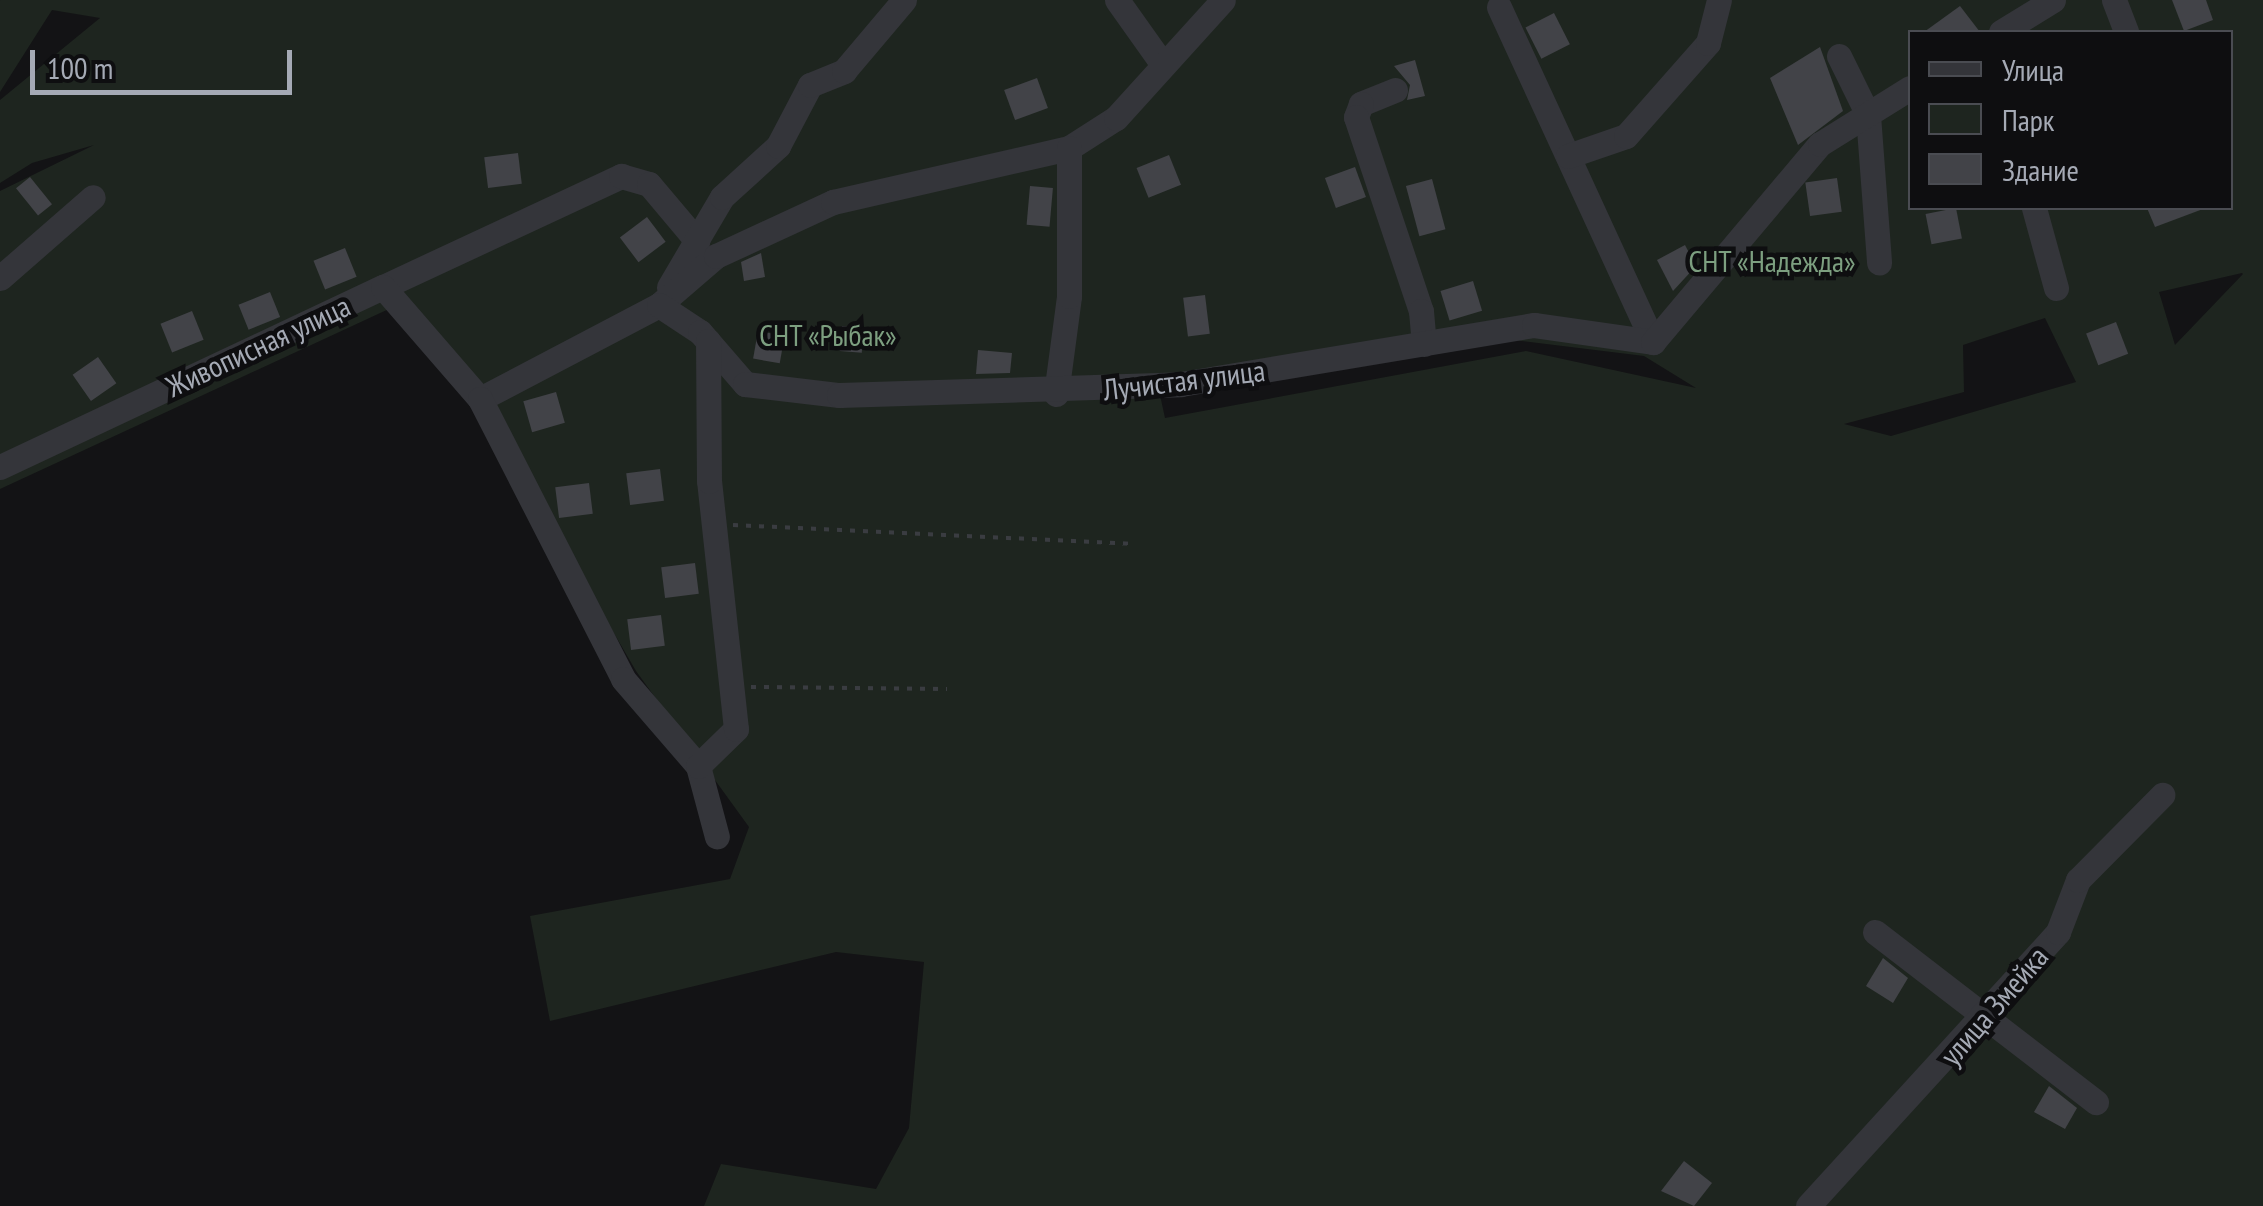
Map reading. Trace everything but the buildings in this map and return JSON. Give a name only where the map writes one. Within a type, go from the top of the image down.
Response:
[{"type":"street","points":[[659,304],[722,197],[778,146],[810,85],[844,71],[904,0]]},
{"type":"street","points":[[1117,0],[1161,62]]},
{"type":"street","points":[[480,399],[659,304],[716,256],[833,202],[1068,148],[1116,118],[1161,62],[1223,0]]},
{"type":"street","points":[[1568,156],[1626,136],[1708,42],[1719,0]]},
{"type":"street","points":[[2004,30],[2054,0]]},
{"type":"street","points":[[2114,0],[2125,30]]},
{"type":"street","points":[[1499,8],[1568,156],[1661,334],[1820,144],[1908,89]]},
{"type":"street","points":[[1840,56],[1868,114],[1879,263]]},
{"type":"street","points":[[1394,90],[1361,104],[1356,118],[1421,312],[1424,344]]},
{"type":"street","points":[[1056,394],[1069,296],[1068,148]]},
{"type":"street","points":[[383,287],[621,176],[649,184],[696,242]]},
{"type":"street","points":[[0,278],[93,197]]},
{"type":"street","points":[[2035,210],[2056,288]]},
{"type":"street","name":"Живописная улица","points":[[0,467],[383,287],[480,399],[623,679],[698,766]]},
{"type":"street","name":"Лучистая улица","points":[[659,304],[708,341],[744,384],[839,395],[1056,394],[1181,384],[1534,325],[1661,334]]},
{"type":"street","points":[[708,341],[714,524],[736,729],[698,766],[716,837]]},
{"type":"street","name":"улица Змейка","points":[[1808,1206],[2058,932],[2078,880],[2162,794]]},
{"type":"street","points":[[1875,932],[2096,1102]]},
{"type":"path","points":[[714,524],[1131,544]]},
{"type":"path","points":[[732,686],[946,688]]},
{"type":"green space","points":[[0,0],[2263,0],[2263,1206],[704,1206],[721,1164],[876,1189],[909,1128],[924,962],[836,952],[550,1021],[530,916],[730,879],[749,827],[636,671],[481,405],[391,308],[0,489],[0,191],[94,145],[32,163],[0,183],[0,100],[100,18],[52,10],[0,92]],"holes":[[[2243,274],[2175,345],[2159,292]],[[2045,318],[2076,382],[1891,436],[1844,424],[1964,392],[1963,345]],[[1513,340],[1644,356],[1696,388],[1526,351],[1165,418],[1160,395]]]},
{"type":"park label","name":"СНТ «Надежда»","points":[[1772,261]]},
{"type":"park label","name":"СНТ «Рыбак»","points":[[828,335]]}]
